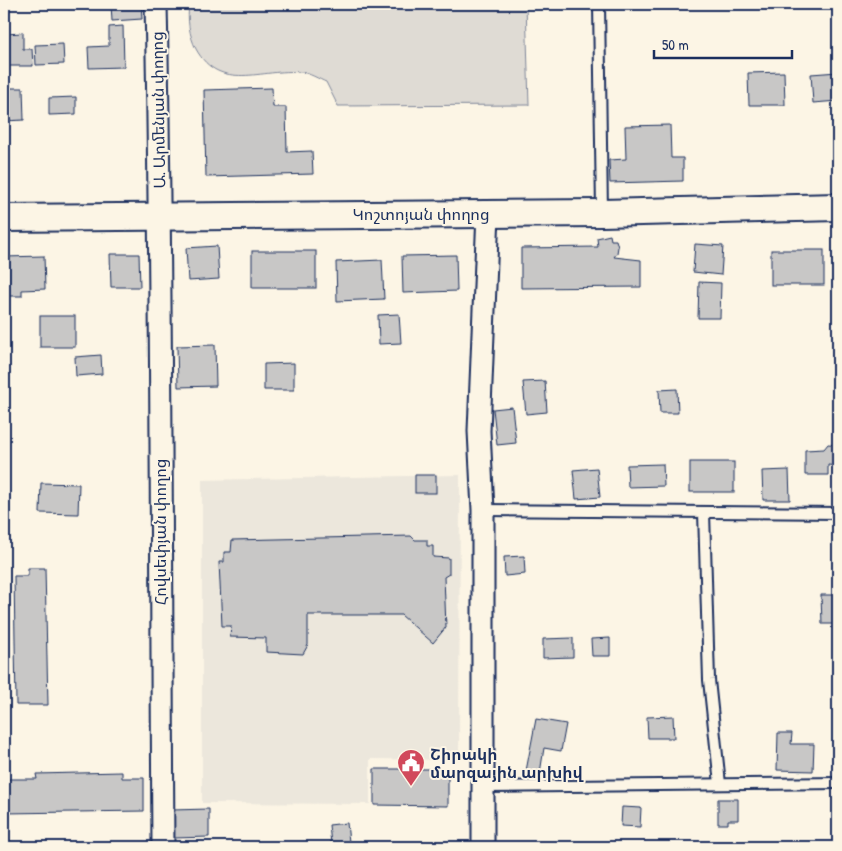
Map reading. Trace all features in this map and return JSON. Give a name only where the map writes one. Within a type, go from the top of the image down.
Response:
[{"type":"street","name":"Ա. Արմենյան փողոց","points":[[156,4],[160,216]]},
{"type":"street","name":"Կոշտոյան փողոց","points":[[4,218],[602,213],[838,207]]},
{"type":"street","points":[[483,847],[483,510],[479,431],[488,213]]},
{"type":"street","name":"Հովսեփյան փողոց","points":[[160,216],[163,847]]},
{"type":"lane","points":[[599,4],[602,213]]},
{"type":"lane","points":[[483,510],[838,513]]},
{"type":"lane","points":[[704,512],[708,680],[720,784]]},
{"type":"lane","points":[[483,787],[838,783]]},
{"type":"shaded area","points":[[189,4],[526,4],[529,105],[338,106],[326,82],[301,72],[243,76],[229,75],[217,71],[206,62],[196,49],[189,27]]},
{"type":"shaded area","points":[[460,475],[459,760],[370,759],[370,804],[202,803],[202,480]]},
{"type":"building","points":[[111,4],[141,4],[142,19],[112,21]]},
{"type":"building","points":[[123,26],[124,67],[89,68],[88,47],[109,46],[109,27]]},
{"type":"building","points":[[23,33],[23,49],[32,49],[33,66],[5,66],[4,34]]},
{"type":"building","points":[[63,44],[64,64],[36,65],[35,45]]},
{"type":"building","points":[[784,72],[785,105],[749,105],[748,73]]},
{"type":"building","points":[[838,72],[838,101],[813,103],[811,74]]},
{"type":"building","points":[[4,88],[23,88],[24,120],[4,121]]},
{"type":"building","points":[[272,88],[273,107],[286,107],[287,152],[312,151],[313,174],[206,177],[204,90]]},
{"type":"building","points":[[76,97],[76,114],[49,115],[49,98]]},
{"type":"building","points":[[670,125],[671,158],[683,158],[683,181],[610,183],[609,160],[626,159],[625,126]]},
{"type":"building","points":[[610,235],[611,240],[616,240],[618,247],[614,257],[641,260],[641,287],[521,288],[521,248],[598,247],[597,238]]},
{"type":"building","points":[[695,244],[723,246],[721,275],[693,272]]},
{"type":"building","points":[[217,246],[219,279],[188,281],[186,248]]},
{"type":"building","points":[[771,250],[824,250],[824,285],[771,285]]},
{"type":"building","points":[[252,251],[316,251],[316,288],[252,288]]},
{"type":"building","points":[[110,254],[139,254],[140,287],[111,287]]},
{"type":"building","points":[[456,255],[457,291],[403,293],[402,256]]},
{"type":"building","points":[[44,256],[45,289],[22,290],[22,296],[4,296],[4,257]]},
{"type":"building","points":[[382,260],[384,299],[337,301],[336,262]]},
{"type":"building","points":[[699,282],[721,283],[720,318],[698,318]]},
{"type":"building","points":[[399,314],[401,343],[379,344],[378,315]]},
{"type":"building","points":[[40,316],[75,316],[75,347],[40,347]]},
{"type":"building","points":[[215,345],[216,386],[178,387],[177,346]]},
{"type":"building","points":[[101,355],[102,374],[76,376],[75,357]]},
{"type":"building","points":[[294,363],[294,390],[264,390],[264,364]]},
{"type":"building","points":[[545,381],[547,412],[526,414],[523,382]]},
{"type":"building","points":[[677,389],[678,413],[660,413],[659,390]]},
{"type":"building","points":[[512,407],[516,443],[497,445],[493,409]]},
{"type":"building","points":[[828,444],[838,445],[838,466],[828,465],[828,475],[805,475],[805,450],[824,449]]},
{"type":"building","points":[[690,462],[734,462],[734,492],[690,492]]},
{"type":"building","points":[[663,464],[664,486],[628,487],[627,465]]},
{"type":"building","points":[[597,468],[600,497],[576,499],[573,470]]},
{"type":"building","points":[[789,470],[790,500],[763,500],[762,471]]},
{"type":"building","points":[[415,475],[436,475],[436,493],[415,493]]},
{"type":"building","points":[[41,483],[79,484],[78,514],[40,513]]},
{"type":"building","points":[[411,536],[415,540],[427,540],[427,546],[433,546],[433,557],[449,558],[449,574],[444,577],[446,627],[433,643],[401,615],[308,615],[308,645],[303,654],[266,652],[266,638],[230,637],[231,626],[222,626],[219,562],[224,562],[224,552],[231,552],[232,540]]},
{"type":"building","points":[[524,556],[525,574],[505,576],[504,557]]},
{"type":"building","points":[[28,568],[45,568],[48,705],[16,705],[14,576],[28,576]]},
{"type":"building","points":[[821,595],[838,595],[838,624],[822,624]]},
{"type":"building","points":[[573,638],[573,657],[543,658],[543,639]]},
{"type":"building","points":[[610,638],[610,656],[592,656],[591,639]]},
{"type":"building","points":[[673,716],[674,738],[648,738],[647,717]]},
{"type":"building","points":[[536,719],[566,724],[561,751],[544,748],[540,773],[526,771]]},
{"type":"building","points":[[778,733],[792,733],[791,744],[814,744],[813,771],[777,770]]},
{"type":"building","name":"Շիրակի մարզային արխիվ","points":[[374,769],[448,769],[448,806],[374,805]]},
{"type":"building","points":[[122,772],[122,778],[144,778],[144,811],[5,813],[5,779],[37,779],[36,774]]},
{"type":"building","points":[[718,799],[738,799],[738,820],[728,820],[728,824],[718,824]]},
{"type":"building","points":[[622,807],[641,808],[640,827],[621,826]]},
{"type":"building","points":[[209,809],[209,837],[174,838],[172,810]]},
{"type":"building","points":[[347,823],[349,842],[331,844],[329,825]]},
{"type":"place","name":"Շիրակի մարզային արխիվ","points":[[411,787]]}]
